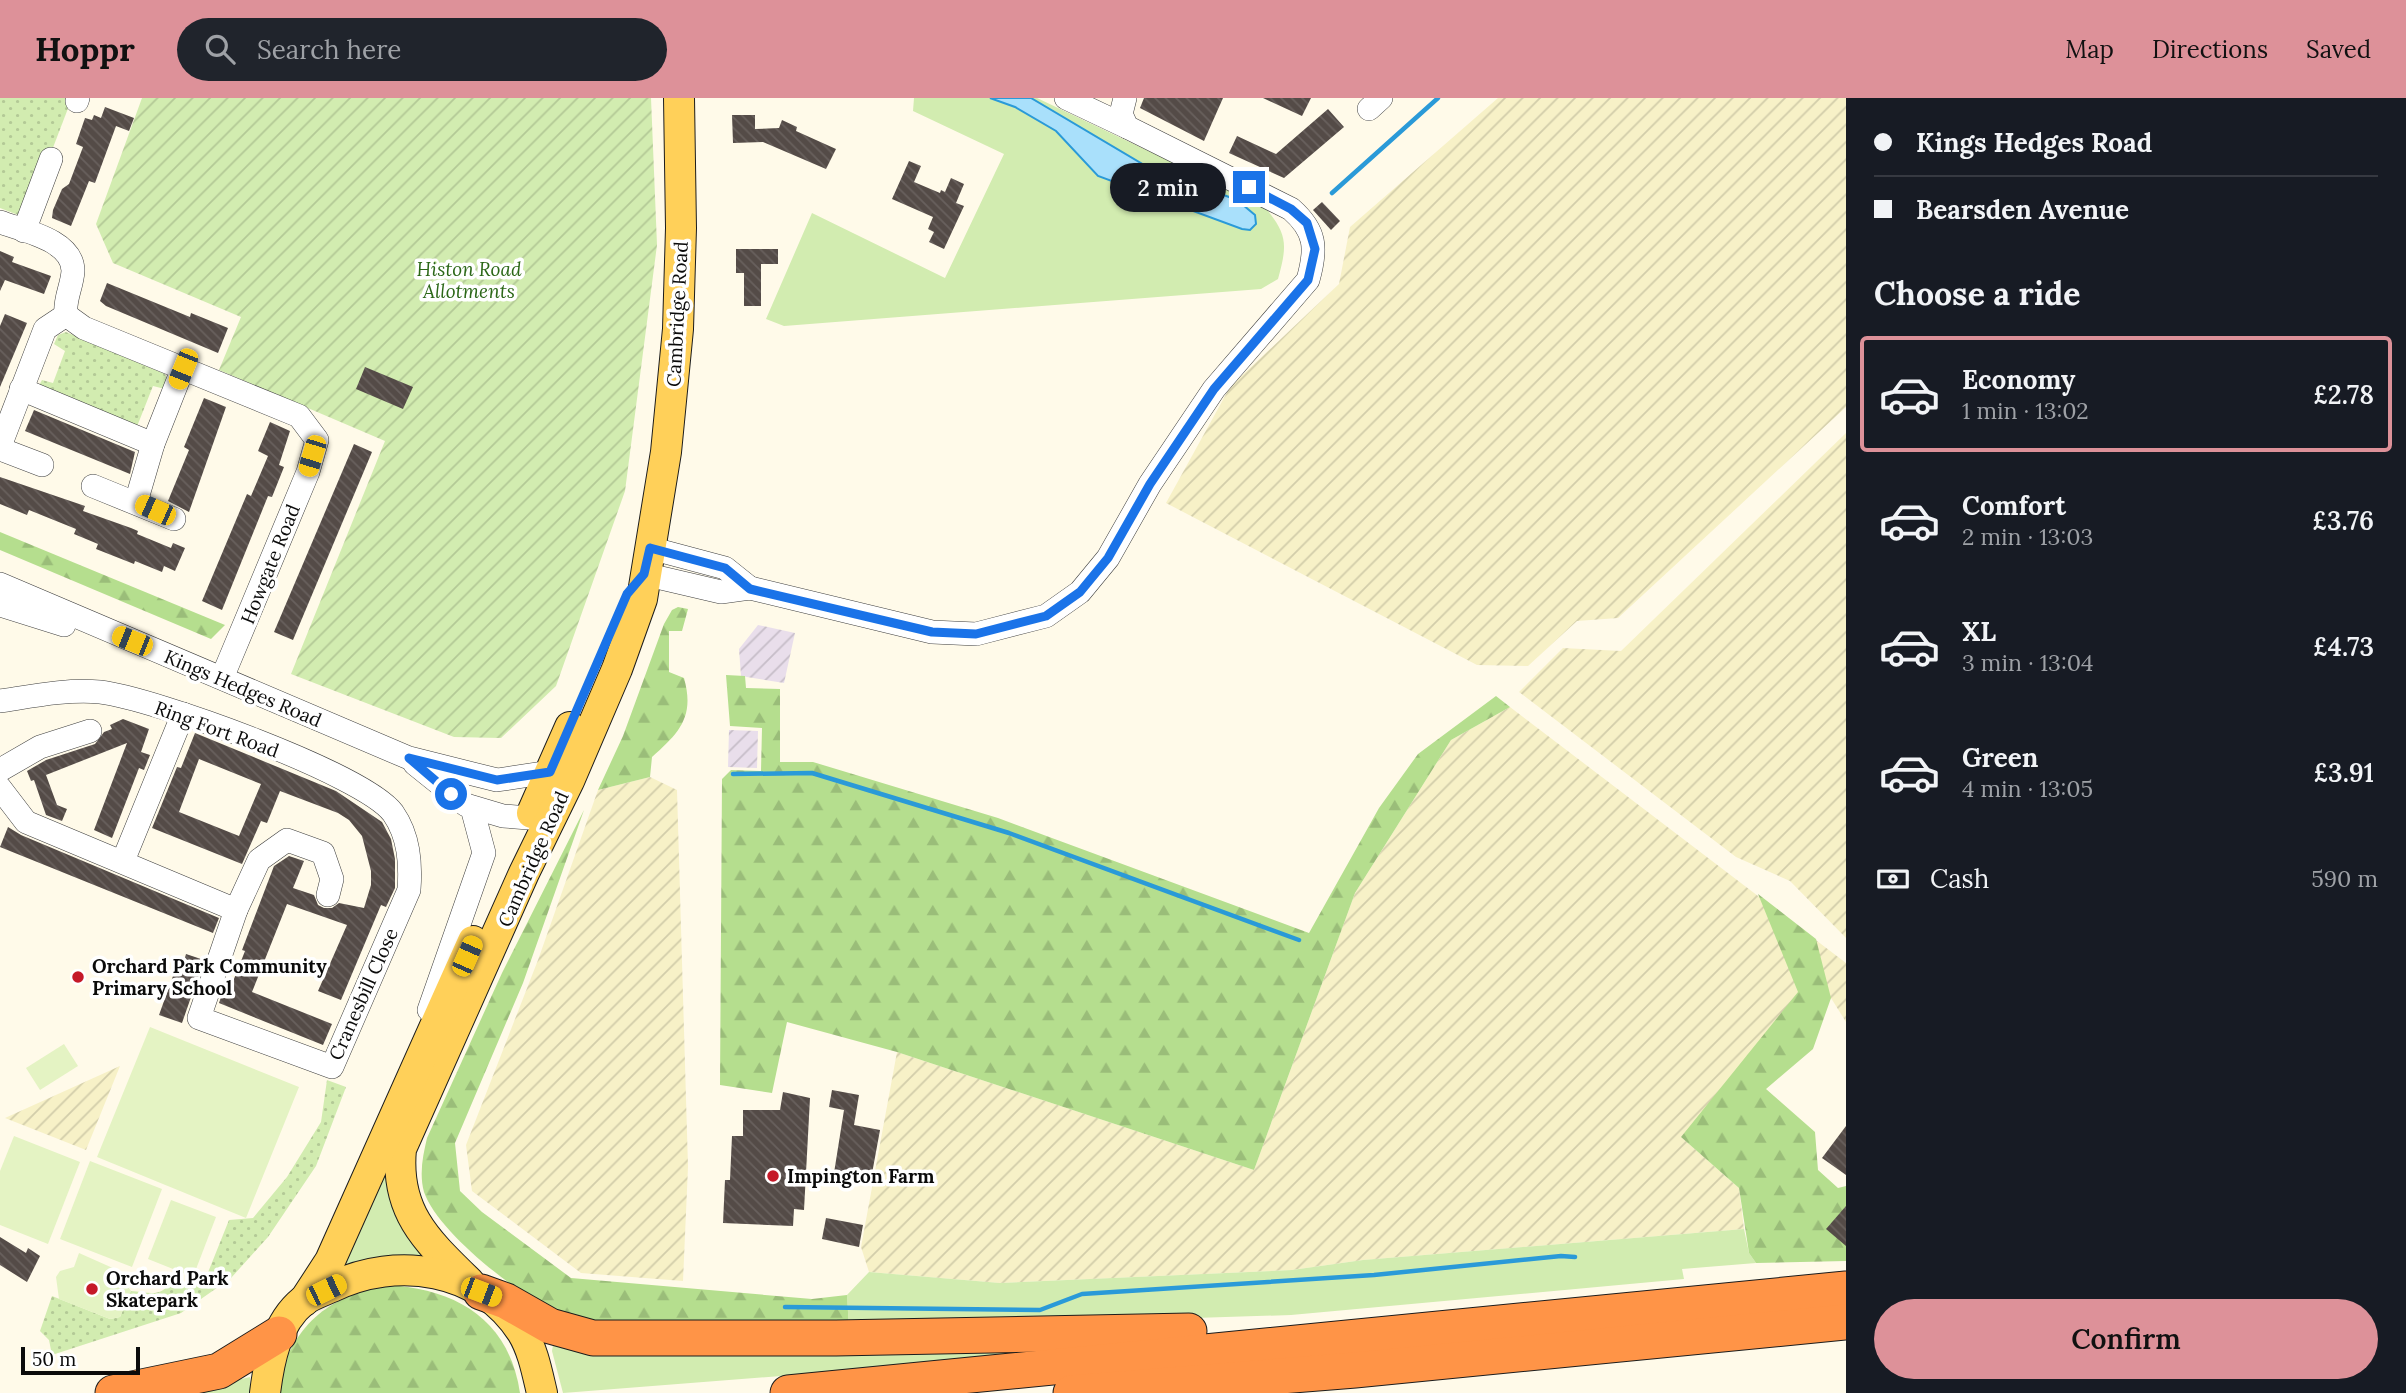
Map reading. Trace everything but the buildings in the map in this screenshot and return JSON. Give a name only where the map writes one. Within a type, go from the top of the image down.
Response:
[{"type":"highway","points":[[475,1287],[550,1326],[593,1338],[1167,1333],[1289,1325],[1376,1334]]},
{"type":"highway","points":[[788,1393],[1846,1290]]},
{"type":"highway","points":[[1071,1393],[1355,1370],[1846,1322]]},
{"type":"highway","points":[[113,1393],[219,1371],[279,1334]]},
{"type":"highway","points":[[1291,1393],[1355,1370]]},
{"type":"main road","name":"Cambridge Road","points":[[279,1334],[330,1261],[410,1080],[559,777],[617,670],[642,599],[666,452],[678,329],[682,137],[679,98]]},
{"type":"main road","name":"Cambridge Road","points":[[535,829],[401,1149],[399,1167],[404,1198],[414,1220],[428,1242],[506,1313],[522,1333],[534,1360],[542,1393]]},
{"type":"main road","points":[[304,1301],[349,1279],[375,1271],[402,1268],[475,1287]]},
{"type":"main road","points":[[265,1393],[279,1334]]},
{"type":"street","points":[[647,561],[721,592],[750,589],[932,632],[976,634],[1046,616],[1080,592],[1108,558],[1150,484],[1214,389],[1308,280],[1315,249],[1307,223],[1291,209],[1066,98]]},
{"type":"street","points":[[1125,98],[1121,114],[1127,127]]},
{"type":"street","points":[[24,231],[51,159]]},
{"type":"street","points":[[0,222],[61,247],[71,258],[73,274],[64,303],[66,315],[46,329],[0,448],[42,465]]},
{"type":"street","name":"Howgate Road","points":[[66,315],[84,328],[299,416],[317,440],[308,472],[222,678]]},
{"type":"street","points":[[136,502],[153,444],[183,369]]},
{"type":"street","points":[[21,389],[153,444]]},
{"type":"street","points":[[93,486],[174,519]]},
{"type":"street","name":"Kings Hedges Road","points":[[0,584],[409,758],[497,780],[559,777]]},
{"type":"street","points":[[0,605],[60,625],[92,624]]},
{"type":"street","name":"Ring Fort Road","points":[[0,701],[69,691],[98,692],[183,714],[248,737],[368,790],[393,813],[405,838]]},
{"type":"street","points":[[123,861],[183,714]]},
{"type":"street","points":[[0,770],[40,747],[90,732]]},
{"type":"street","name":"Kings Hedges Road","points":[[409,758],[472,808],[535,829]]},
{"type":"street","points":[[497,780],[535,829]]},
{"type":"street","points":[[0,788],[26,822],[236,910]]},
{"type":"street","name":"Cambridge Road","points":[[410,1080],[430,1007],[484,853],[472,808]]},
{"type":"street","name":"Cranesbill Close","points":[[328,895],[332,879],[323,853],[287,840],[259,860],[236,910],[199,1018],[332,1068],[409,890],[411,864],[405,838]]},
{"type":"shaded area","points":[[1498,98],[1846,98],[1846,407],[1618,618],[1577,621],[1528,666],[1477,665],[1166,503],[1230,387],[1339,284],[1350,227]]},
{"type":"shaded area","points":[[1846,433],[1846,938],[1790,881],[1736,857],[1519,692],[1563,648],[1621,651]]},
{"type":"shaded area","points":[[758,625],[795,633],[784,683],[741,676],[739,649]]},
{"type":"shaded area","points":[[1510,707],[1846,963],[1846,1022],[1831,998],[1681,1137],[1739,1188],[1744,1229],[1363,1260],[1292,1270],[1000,1283],[869,1272],[861,1247],[897,1052],[1254,1170],[1355,893],[1451,740]]},
{"type":"shaded area","points":[[729,730],[758,731],[757,768],[728,767]]},
{"type":"shaded area","points":[[650,777],[677,790],[688,1167],[683,1281],[581,1273],[472,1191],[466,1145],[538,960],[598,790]]},
{"type":"shaded area","points":[[120,1066],[86,1150],[5,1118]]},
{"type":"green space","points":[[0,98],[72,98],[26,218],[0,208]]},
{"type":"green space","name":"Histon Road Allotments","points":[[142,98],[651,98],[657,245],[625,491],[556,686],[501,738],[454,737],[291,674],[385,441],[219,370],[241,317],[113,263],[96,224]]},
{"type":"green space","points":[[914,98],[1037,98],[1264,206],[1277,224],[1283,240],[1278,279],[1261,289],[784,326],[766,319],[812,213],[945,278],[1004,154],[913,111]]},
{"type":"green space","points":[[66,332],[165,374],[165,389],[153,386],[136,429],[37,389],[42,380],[53,383],[65,351],[54,344],[58,335]]},
{"type":"green space","points":[[0,532],[225,625],[211,639],[0,550]]},
{"type":"green space","points":[[678,607],[688,609],[682,631],[669,631],[669,672],[684,678],[687,692],[686,714],[677,732],[652,757],[650,777],[598,790],[623,736],[664,624],[672,610]]},
{"type":"green space","points":[[726,675],[745,676],[746,688],[780,689],[780,762],[813,762],[998,818],[1309,933],[1379,808],[1418,754],[1496,696],[1510,707],[1451,740],[1355,893],[1254,1170],[897,1052],[787,1022],[772,1093],[720,1085],[722,779],[731,770],[761,771],[762,728],[730,726]]},
{"type":"green space","points":[[584,810],[523,983],[455,1143],[460,1191],[482,1212],[571,1278],[812,1299],[847,1295],[849,1329],[600,1326],[584,1323],[550,1309],[486,1265],[447,1227],[424,1192],[422,1171],[427,1138],[502,973]]},
{"type":"green space","points":[[1758,894],[1816,939],[1831,998],[1813,1049],[1766,1089],[1815,1132],[1818,1170],[1838,1188],[1846,1186],[1846,1261],[1756,1263],[1749,1253],[1739,1188],[1681,1137],[1798,992]]},
{"type":"green space","points":[[150,1027],[299,1087],[246,1218],[97,1157]]},
{"type":"green space","points":[[64,1044],[78,1066],[40,1090],[26,1068]]},
{"type":"green space","points":[[327,1080],[346,1087],[316,1166],[268,1237],[231,1278],[181,1313],[52,1355],[49,1340],[40,1331],[52,1296],[110,1319],[120,1317],[131,1291],[154,1293],[163,1290],[171,1280],[189,1286],[205,1280],[229,1220],[253,1218],[287,1177],[321,1122]]},
{"type":"green space","points":[[395,1135],[442,1266],[335,1276]]},
{"type":"green space","points":[[14,1136],[80,1162],[48,1244],[0,1225],[0,1171]]},
{"type":"green space","points":[[90,1161],[162,1189],[132,1267],[60,1239]]},
{"type":"green space","points":[[171,1200],[216,1217],[193,1277],[148,1259]]},
{"type":"green space","points":[[1744,1229],[1749,1253],[1756,1263],[1682,1269],[1684,1279],[1291,1315],[849,1329],[847,1295],[869,1272],[1000,1283],[1292,1270],[1363,1260]]},
{"type":"green space","name":"Orchard Park Skatepark","points":[[79,1253],[115,1269],[131,1291],[120,1317],[110,1319],[59,1299],[56,1277],[60,1271],[74,1267]]},
{"type":"green space","points":[[387,1285],[435,1293],[457,1301],[475,1313],[491,1327],[504,1345],[514,1367],[520,1393],[273,1393],[290,1351],[312,1320],[343,1299]]},
{"type":"green space","points":[[554,1339],[1097,1347],[1064,1354],[563,1393],[552,1351]]},
{"type":"green space","points":[[250,1377],[250,1393],[182,1393]]},
{"type":"water","points":[[990,98],[1031,98],[1146,166],[1237,200],[1255,215],[1256,224],[1250,230],[1242,229],[1098,176],[1056,131],[1015,107]]},
{"type":"waterway","points":[[1332,193],[1438,98]]},
{"type":"waterway","points":[[733,774],[812,773],[1009,833],[1299,940]]},
{"type":"waterway","points":[[785,1307],[1040,1310],[1082,1294],[1374,1275],[1561,1256],[1575,1257]]},
{"type":"place","name":"Orchard Park Community Primary School","points":[[78,977]]},
{"type":"place","name":"Impington Farm","points":[[773,1176]]},
{"type":"place","name":"Orchard Park Skatepark","points":[[92,1289]]},
{"type":"route","points":[[451,794],[409,758],[497,780],[550,772],[627,594],[644,574],[650,548],[725,568],[750,589],[932,632],[976,634],[1046,616],[1080,592],[1108,558],[1150,484],[1214,389],[1308,280],[1315,249],[1307,223],[1291,209],[1249,187]]}]
